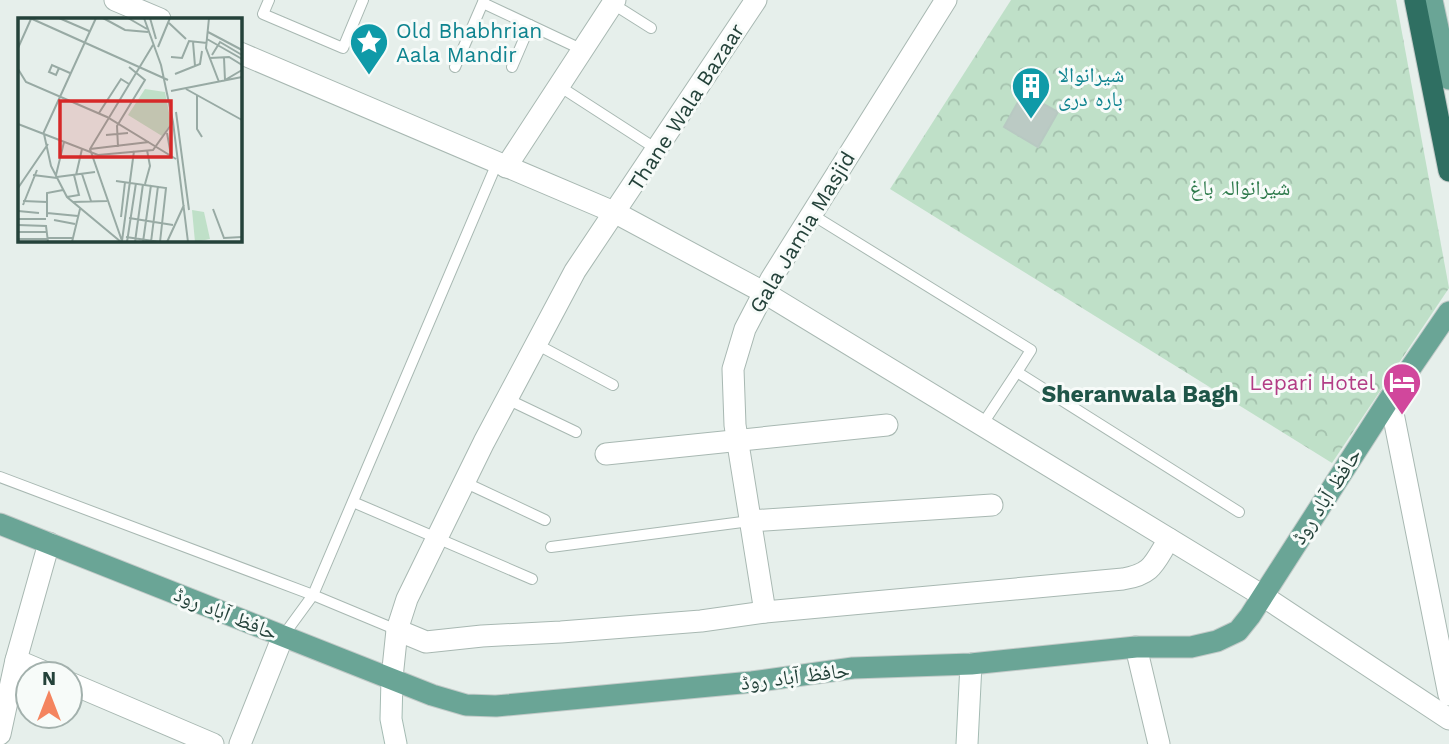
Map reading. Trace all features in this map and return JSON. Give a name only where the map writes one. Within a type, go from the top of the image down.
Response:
[{"type":"highway","points":[[1415,0],[1449,171]]},
{"type":"main road","points":[[1432,0],[1449,79]]},
{"type":"main road","name":"حافظ آباد روڈ","points":[[0,524],[432,695],[466,705],[496,706],[752,682],[853,668],[971,664],[1136,647],[1191,647],[1217,641],[1238,631],[1449,312]]},
{"type":"street","points":[[115,0],[158,18]]},
{"type":"street","name":"Thane Wala Bazaar","points":[[396,744],[391,719],[397,630],[407,599],[437,536],[575,271],[756,0]]},
{"type":"street","name":"Gala Jamia Masjid","points":[[765,612],[737,438],[733,369],[745,329],[771,279],[946,0]]},
{"type":"street","points":[[502,165],[559,86],[614,2]]},
{"type":"street","points":[[242,54],[616,213],[765,293],[1263,596],[1449,719]]},
{"type":"street","points":[[1390,398],[1449,695]]},
{"type":"street","points":[[606,454],[737,438],[887,425]]},
{"type":"street","points":[[750,521],[992,505]]},
{"type":"street","points":[[397,630],[426,642],[701,621],[765,612],[998,592],[1141,576],[1152,566],[1168,539]]},
{"type":"street","points":[[16,660],[49,543]]},
{"type":"street","points":[[240,744],[283,636]]},
{"type":"street","points":[[1136,647],[1159,744]]},
{"type":"street","points":[[967,744],[971,664]]},
{"type":"street","points":[[0,734],[14,669]]},
{"type":"street","points":[[84,689],[213,744]]},
{"type":"lane","points":[[269,0],[263,14],[343,48],[363,0]]},
{"type":"lane","points":[[456,67],[483,1],[583,50]]},
{"type":"lane","points":[[614,2],[651,28]]},
{"type":"lane","points":[[512,67],[530,25]]},
{"type":"lane","points":[[559,86],[658,150]]},
{"type":"lane","points":[[283,636],[313,595],[502,165]]},
{"type":"lane","points":[[811,214],[1031,350],[982,425]]},
{"type":"lane","points":[[536,344],[614,385]]},
{"type":"lane","points":[[1017,372],[1239,512]]},
{"type":"lane","points":[[507,399],[576,432]]},
{"type":"lane","points":[[0,477],[313,595],[397,630]]},
{"type":"lane","points":[[464,482],[545,520]]},
{"type":"lane","points":[[353,502],[532,579]]},
{"type":"lane","points":[[551,547],[750,521]]},
{"type":"green space","name":"شیرانوالہ باغ","points":[[1011,0],[1396,0],[1449,288],[1332,463],[890,189]]},
{"type":"building","name":"شیرانوالا بارہ دری","points":[[1023,93],[1058,112],[1038,147],[1004,127]]},
{"type":"place","name":"Old Bhabhrian Aala Mandir","points":[[369,76]]},
{"type":"place","name":"شیرانوالا بارہ دری","points":[[1031,120]]},
{"type":"place","name":"Lepari Hotel","points":[[1402,416]]},
{"type":"district","name":"Sheranwala Bagh","points":[[1140,394]]}]
